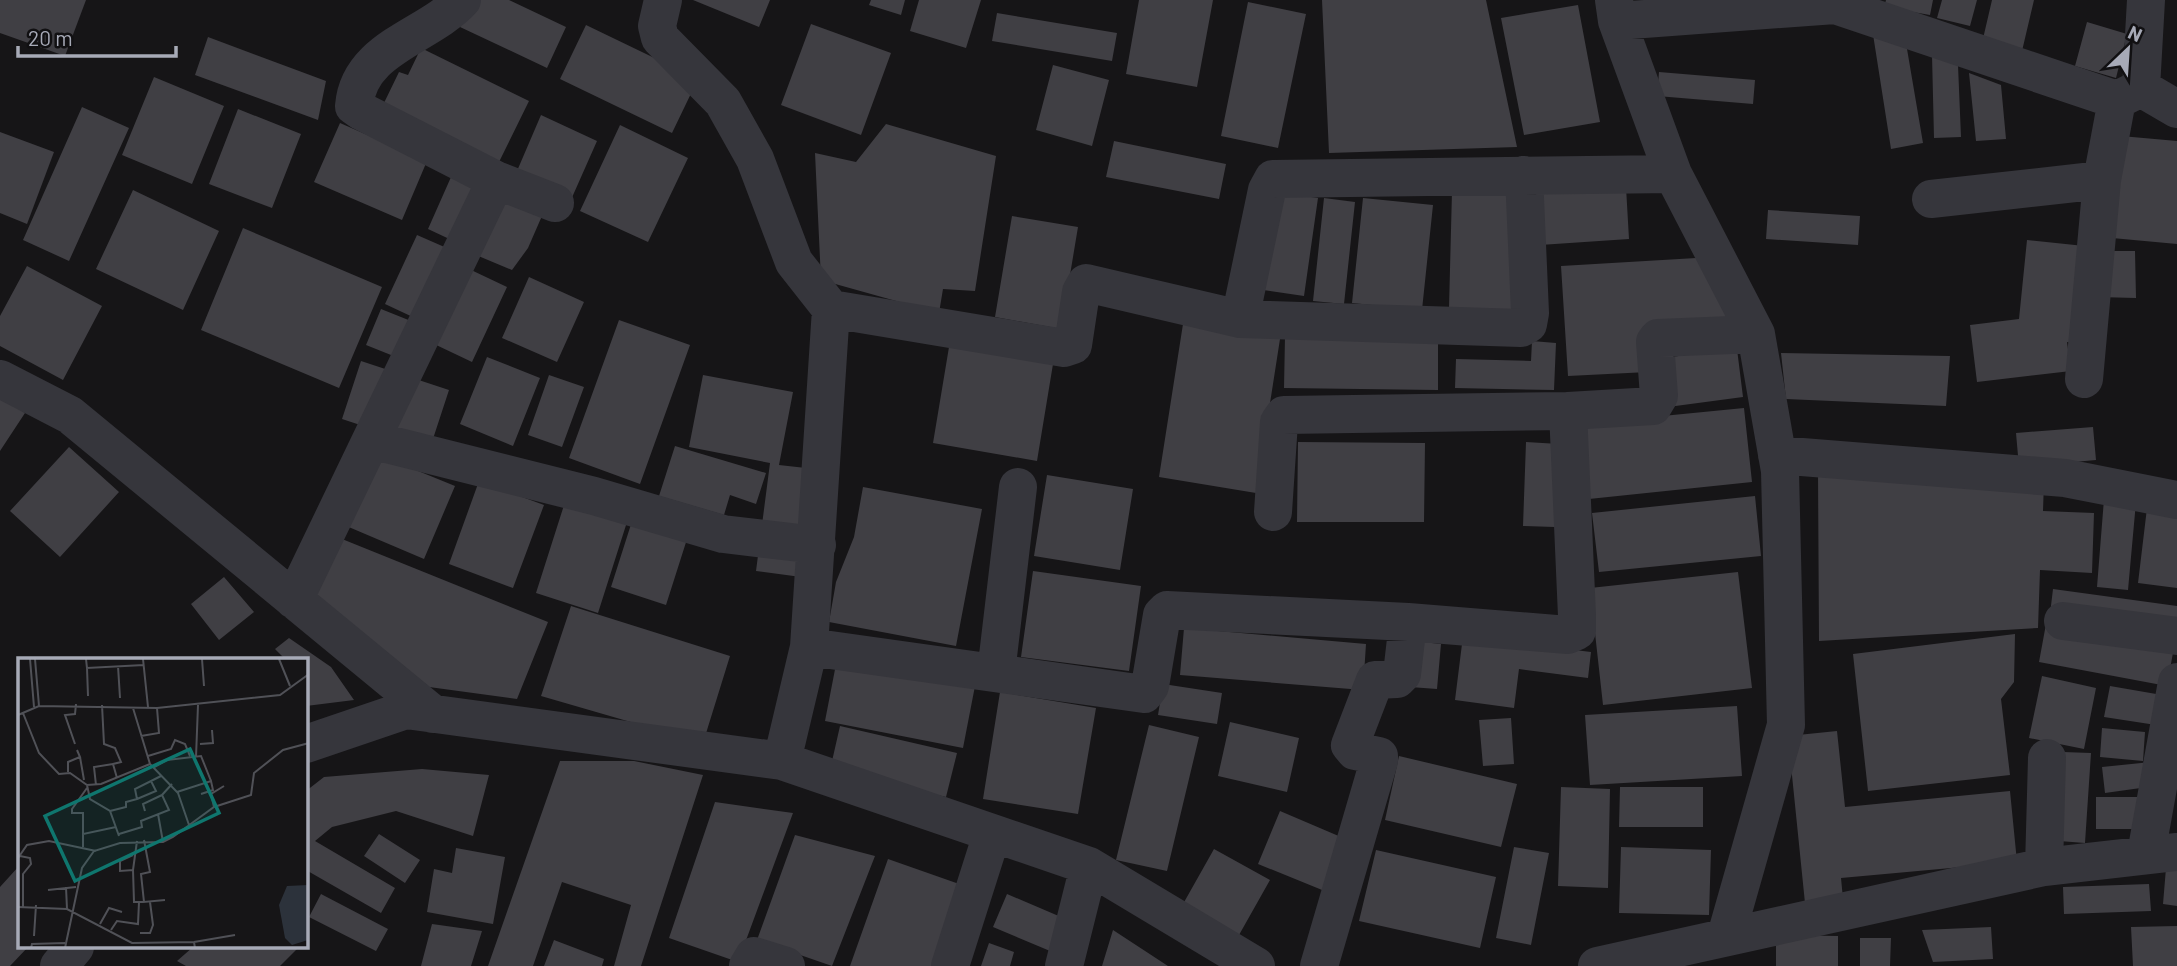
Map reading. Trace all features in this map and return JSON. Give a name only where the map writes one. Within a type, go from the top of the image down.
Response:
[{"type":"street","points":[[462,0],[377,58],[355,96],[354,106],[496,180],[555,203]]},
{"type":"street","points":[[663,0],[657,26],[660,38],[723,102],[755,159],[794,262],[831,309],[809,646],[782,761]]},
{"type":"street","points":[[2084,379],[2102,180],[2129,94],[2147,0]]},
{"type":"street","points":[[1726,936],[1786,725],[1780,471],[1756,334],[1673,174],[1615,10],[1835,5],[2177,109]]},
{"type":"street","points":[[1240,319],[1267,190],[1273,179],[1463,179],[1524,175],[1673,174]]},
{"type":"street","points":[[831,309],[1064,348],[1073,345],[1081,292],[1086,282],[1240,319],[1521,328],[1528,324],[1530,313],[1524,175]]},
{"type":"street","points":[[294,600],[496,180]]},
{"type":"street","points":[[1931,198],[2102,180]]},
{"type":"street","points":[[1273,512],[1279,422],[1284,415],[1568,411],[1653,406],[1658,396],[1655,342],[1658,338],[1756,334]]},
{"type":"street","points":[[0,379],[70,415],[433,714]]},
{"type":"street","points":[[809,646],[1144,694],[1150,686],[1162,615],[1167,610],[1408,622],[1567,635],[1577,631],[1568,411]]},
{"type":"street","points":[[371,440],[594,496],[723,534],[817,545]]},
{"type":"street","points":[[1777,455],[2065,478],[2177,500]]},
{"type":"street","points":[[996,673],[1018,487]]},
{"type":"street","points":[[2063,621],[2177,636]]},
{"type":"street","points":[[1319,966],[1379,756],[1355,751],[1350,745],[1375,680],[1397,679],[1402,674],[1408,622]]},
{"type":"street","points":[[1597,966],[2044,867],[2162,853],[2177,682]]},
{"type":"street","points":[[308,743],[406,710],[782,761],[1088,866],[1256,966]]},
{"type":"street","points":[[2044,867],[2047,758]]},
{"type":"street","points":[[950,966],[992,834]]},
{"type":"street","points":[[1064,966],[1088,866]]},
{"type":"street","points":[[59,966],[74,948]]},
{"type":"street","points":[[748,966],[754,956],[786,966]]},
{"type":"building","points":[[0,0],[86,0],[65,56],[0,33]]},
{"type":"building","points":[[473,0],[509,0],[566,27],[547,68],[460,27]]},
{"type":"building","points":[[693,0],[770,0],[759,27]]},
{"type":"building","points":[[871,0],[905,0],[901,15],[869,5]]},
{"type":"building","points":[[919,0],[981,0],[966,48],[910,31]]},
{"type":"building","points":[[1139,0],[1213,0],[1197,87],[1126,74]]},
{"type":"building","points":[[1322,0],[1486,0],[1517,147],[1329,153]]},
{"type":"building","points":[[1886,0],[1933,0],[1930,15],[1884,7]]},
{"type":"building","points":[[1942,0],[1977,0],[1970,26],[1937,18]]},
{"type":"building","points":[[1992,0],[2034,0],[2022,51],[1982,43]]},
{"type":"building","points":[[1248,2],[1306,14],[1278,148],[1221,136]]},
{"type":"building","points":[[1578,5],[1600,122],[1524,135],[1501,18]]},
{"type":"building","points":[[997,13],[1117,33],[1112,61],[992,41]]},
{"type":"building","points":[[2087,22],[2127,34],[2116,78],[2075,66]]},
{"type":"building","points":[[811,24],[891,53],[861,135],[781,105]]},
{"type":"building","points":[[586,25],[698,79],[672,133],[560,79]]},
{"type":"building","points":[[1872,28],[1906,43],[1923,143],[1891,149]]},
{"type":"building","points":[[208,37],[326,81],[318,120],[195,75]]},
{"type":"building","points":[[421,48],[529,101],[499,162],[383,105],[399,72],[408,75]]},
{"type":"building","points":[[1932,55],[1958,65],[1961,137],[1934,138]]},
{"type":"building","points":[[1053,65],[1109,80],[1092,146],[1036,130]]},
{"type":"building","points":[[1659,72],[1755,80],[1753,104],[1657,96]]},
{"type":"building","points":[[1969,73],[2001,85],[2006,139],[1976,141]]},
{"type":"building","points":[[154,77],[224,106],[192,184],[122,155]]},
{"type":"building","points":[[82,107],[129,128],[69,261],[23,240]]},
{"type":"building","points":[[238,109],[301,134],[272,208],[209,184]]},
{"type":"building","points":[[541,115],[597,141],[570,202],[514,178]]},
{"type":"building","points":[[340,123],[427,161],[402,220],[314,182]]},
{"type":"building","points":[[886,124],[996,156],[975,291],[943,289],[939,313],[821,280],[815,153],[856,162]]},
{"type":"building","points":[[620,125],[688,158],[648,242],[580,211]]},
{"type":"building","points":[[0,132],[54,152],[27,224],[0,213]]},
{"type":"building","points":[[2121,136],[2177,141],[2177,244],[2112,238]]},
{"type":"building","points":[[1114,141],[1226,164],[1219,199],[1106,177]]},
{"type":"building","points":[[459,159],[492,174],[460,244],[428,229]]},
{"type":"building","points":[[1626,187],[1629,239],[1540,245],[1536,192]]},
{"type":"building","points":[[133,190],[219,231],[183,310],[96,269]]},
{"type":"building","points":[[502,191],[545,209],[528,248],[512,270],[476,255]]},
{"type":"building","points":[[1452,191],[1516,193],[1513,311],[1449,308]]},
{"type":"building","points":[[1277,192],[1318,198],[1304,296],[1263,290]]},
{"type":"building","points":[[1324,198],[1355,202],[1344,304],[1313,301]]},
{"type":"building","points":[[1363,198],[1433,205],[1422,310],[1352,303]]},
{"type":"building","points":[[1768,210],[1860,216],[1858,245],[1766,239]]},
{"type":"building","points":[[1012,216],[1078,227],[1061,329],[995,317]]},
{"type":"building","points":[[243,228],[382,287],[339,388],[201,330]]},
{"type":"building","points":[[417,235],[449,249],[417,319],[385,304]]},
{"type":"building","points":[[2027,240],[2094,247],[2083,344],[2067,342],[2071,371],[1977,382],[1970,325],[2019,319]]},
{"type":"building","points":[[2097,251],[2135,251],[2136,298],[2098,297]]},
{"type":"building","points":[[1730,256],[1734,319],[1648,372],[1568,376],[1561,266]]},
{"type":"building","points":[[27,266],[102,306],[63,380],[0,346],[0,316]]},
{"type":"building","points":[[469,269],[507,287],[472,362],[432,343]]},
{"type":"building","points":[[529,277],[584,302],[557,362],[502,338]]},
{"type":"building","points":[[381,309],[416,323],[401,359],[366,345]]},
{"type":"building","points":[[619,320],[690,345],[640,484],[569,458]]},
{"type":"building","points":[[1183,324],[1280,339],[1256,493],[1159,477]]},
{"type":"building","points":[[1285,336],[1438,337],[1438,390],[1284,388]]},
{"type":"building","points":[[950,341],[1054,358],[1037,461],[933,443]]},
{"type":"building","points":[[1532,341],[1556,343],[1554,390],[1455,388],[1456,359],[1531,361]]},
{"type":"building","points":[[1737,349],[1743,397],[1668,407],[1662,358]]},
{"type":"building","points":[[1781,353],[1950,356],[1946,406],[1786,399]]},
{"type":"building","points":[[487,357],[540,378],[513,446],[460,424]]},
{"type":"building","points":[[361,361],[449,390],[430,448],[342,419]]},
{"type":"building","points":[[549,375],[584,387],[562,447],[528,435]]},
{"type":"building","points":[[703,375],[793,392],[779,465],[815,469],[801,577],[756,571],[770,463],[689,447]]},
{"type":"building","points":[[0,396],[25,413],[0,451]]},
{"type":"building","points":[[1744,408],[1752,482],[1589,499],[1581,424]]},
{"type":"building","points":[[2093,427],[2096,460],[2019,467],[2016,433]]},
{"type":"building","points":[[1298,442],[1425,443],[1424,522],[1297,522]]},
{"type":"building","points":[[1526,442],[1559,444],[1555,527],[1523,526]]},
{"type":"building","points":[[675,446],[766,473],[756,504],[730,495],[724,515],[659,496]]},
{"type":"building","points":[[69,447],[119,492],[60,557],[10,511]]},
{"type":"building","points":[[374,453],[455,486],[424,559],[344,525]]},
{"type":"building","points":[[1818,471],[2044,481],[2043,511],[2094,513],[2092,573],[2040,570],[2038,628],[1819,641]]},
{"type":"building","points":[[1047,475],[1133,489],[1120,570],[1034,556]]},
{"type":"building","points":[[479,481],[544,505],[513,588],[449,564]]},
{"type":"building","points":[[863,487],[982,509],[956,646],[829,622],[836,582],[854,537]]},
{"type":"building","points":[[1755,496],[1761,556],[1599,572],[1592,513]]},
{"type":"building","points":[[2104,499],[2136,502],[2128,590],[2097,587]]},
{"type":"building","points":[[565,502],[627,522],[598,613],[536,593]]},
{"type":"building","points":[[2147,508],[2177,512],[2177,588],[2138,583]]},
{"type":"building","points":[[633,518],[688,536],[666,605],[611,587]]},
{"type":"building","points":[[342,539],[548,622],[517,699],[429,687],[316,596]]},
{"type":"building","points":[[1033,571],[1141,586],[1129,671],[1021,657]]},
{"type":"building","points":[[1738,572],[1752,688],[1603,705],[1590,588]]},
{"type":"building","points":[[224,577],[254,612],[219,640],[191,604]]},
{"type":"building","points":[[2053,589],[2177,606],[2177,631],[2050,614]]},
{"type":"building","points":[[571,606],[730,656],[703,743],[541,696]]},
{"type":"building","points":[[2046,624],[2174,647],[2167,686],[2039,662]]},
{"type":"building","points":[[1184,628],[1366,644],[1363,690],[1180,675]]},
{"type":"building","points":[[2015,634],[2014,682],[2001,699],[2010,775],[1868,791],[1853,654]]},
{"type":"building","points":[[1463,636],[1591,652],[1588,678],[1519,669],[1514,708],[1455,700]]},
{"type":"building","points":[[289,638],[331,667],[354,700],[308,706],[308,658],[284,658],[275,649]]},
{"type":"building","points":[[1414,641],[1441,644],[1437,689],[1410,687]]},
{"type":"building","points":[[837,659],[975,686],[963,748],[825,721]]},
{"type":"building","points":[[2042,676],[2096,688],[2084,749],[2029,738]]},
{"type":"building","points":[[1163,684],[1222,693],[1217,724],[1158,715]]},
{"type":"building","points":[[2110,686],[2162,695],[2156,725],[2104,717]]},
{"type":"building","points":[[1000,692],[1096,708],[1078,814],[983,799]]},
{"type":"building","points":[[1737,706],[1742,776],[1590,785],[1585,715]]},
{"type":"building","points":[[1511,718],[1514,764],[1483,766],[1479,720]]},
{"type":"building","points":[[1230,722],[1299,738],[1287,792],[1218,776]]},
{"type":"building","points":[[1149,725],[1199,737],[1167,871],[1116,860]]},
{"type":"building","points":[[840,726],[957,753],[946,797],[830,770]]},
{"type":"building","points":[[2102,728],[2145,732],[2143,761],[2100,757]]},
{"type":"building","points":[[1837,731],[1845,807],[2010,791],[2017,862],[1841,878],[1843,899],[1805,903],[1788,736]]},
{"type":"building","points":[[2063,752],[2091,753],[2085,843],[2059,841]]},
{"type":"building","points":[[1399,756],[1517,784],[1501,847],[1385,820]]},
{"type":"building","points":[[560,761],[634,761],[703,775],[641,966],[614,966],[631,905],[562,882],[533,966],[488,966]]},
{"type":"building","points":[[2151,762],[2155,786],[2105,793],[2102,767]]},
{"type":"building","points":[[422,769],[489,775],[473,836],[396,811],[332,827],[315,841],[395,888],[381,913],[308,871],[308,789],[324,777]]},
{"type":"building","points":[[1561,787],[1610,789],[1608,888],[1558,886]]},
{"type":"building","points":[[1620,787],[1703,787],[1703,827],[1619,827]]},
{"type":"building","points":[[2096,797],[2145,797],[2145,829],[2096,829]]},
{"type":"building","points":[[715,802],[793,813],[738,962],[669,938]]},
{"type":"building","points":[[1280,811],[1348,840],[1327,892],[1258,864]]},
{"type":"building","points":[[379,834],[420,860],[405,883],[364,856]]},
{"type":"building","points":[[795,835],[875,856],[832,966],[757,940]]},
{"type":"building","points":[[1514,847],[1549,853],[1531,945],[1496,938]]},
{"type":"building","points":[[1621,847],[1711,850],[1709,915],[1619,913]]},
{"type":"building","points":[[456,848],[505,857],[493,924],[427,912],[434,869],[452,873]]},
{"type":"building","points":[[1214,849],[1270,880],[1239,935],[1183,904]]},
{"type":"building","points":[[1376,850],[1496,877],[1480,948],[1359,921]]},
{"type":"building","points":[[888,859],[962,885],[933,966],[850,966]]},
{"type":"building","points":[[18,867],[18,948],[27,948],[10,966],[0,966],[0,887]]},
{"type":"building","points":[[2166,868],[2177,869],[2177,906],[2163,904]]},
{"type":"building","points":[[2149,884],[2151,911],[2064,914],[2063,887]]},
{"type":"building","points":[[321,894],[388,929],[376,951],[309,917]]},
{"type":"building","points":[[1007,894],[1075,923],[1062,956],[993,927]]},
{"type":"building","points":[[432,924],[482,931],[471,966],[421,966]]},
{"type":"building","points":[[2177,926],[2177,966],[2133,966],[2131,927]]},
{"type":"building","points":[[1991,927],[1993,959],[1933,962],[1922,930]]},
{"type":"building","points":[[1113,930],[1168,966],[1102,966]]},
{"type":"building","points":[[1776,935],[1838,936],[1838,966],[1776,966]]},
{"type":"building","points":[[1860,938],[1891,938],[1890,966],[1860,966]]},
{"type":"building","points":[[554,940],[604,959],[602,966],[544,966]]},
{"type":"building","points":[[989,943],[1014,952],[1010,966],[981,966]]},
{"type":"building","points":[[192,948],[298,948],[280,966],[186,966],[177,961]]}]
